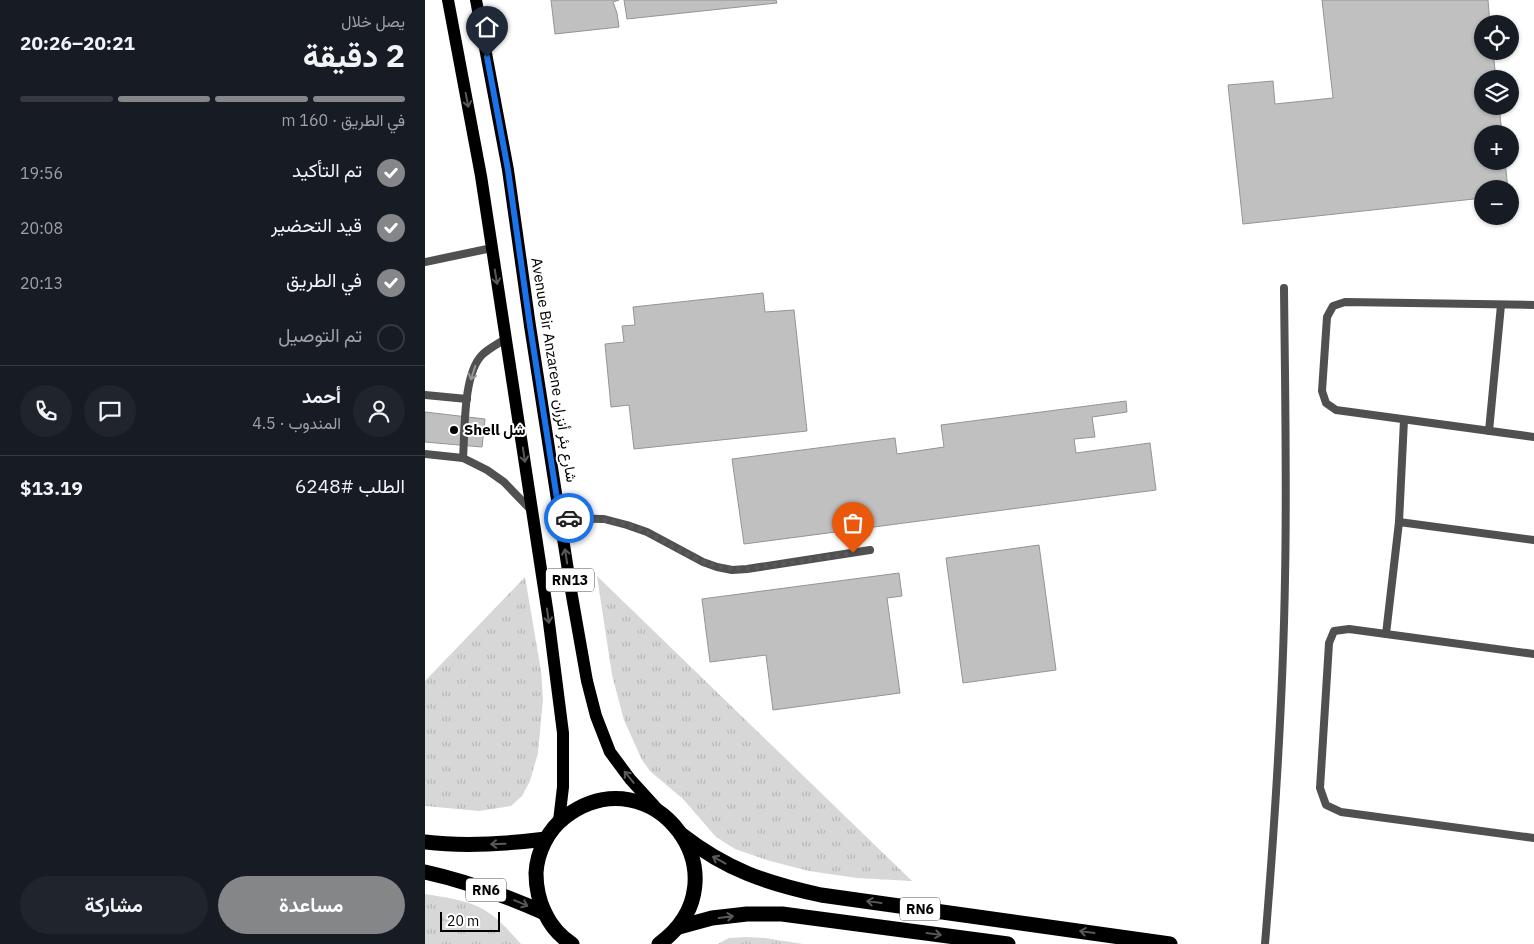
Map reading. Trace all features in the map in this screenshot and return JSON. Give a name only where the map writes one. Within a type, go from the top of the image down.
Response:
[{"type":"highway","name":"RN13","points":[[571,944],[560,935],[545,913],[539,899],[536,884],[540,853],[546,839],[559,821],[574,810],[591,803],[609,799],[645,804],[661,813],[673,823],[689,849],[694,865],[695,882],[693,898],[687,913],[673,935],[659,944]]},
{"type":"highway","name":"RN6","points":[[682,835],[701,850],[731,867],[763,880],[821,895],[1170,944]]},
{"type":"highway","points":[[425,842],[474,844],[546,839]]},
{"type":"highway","name":"RN6","points":[[425,872],[473,885],[545,913]]},
{"type":"highway","name":"RN6","points":[[673,935],[712,918],[747,914],[782,914],[1008,944]]},
{"type":"main road","name":"RN13","points":[[448,0],[481,176],[549,623],[563,733],[563,787],[559,821]]},
{"type":"main road","name":"Avenue Bir Anzarene شارع بئر أنزران","points":[[476,0],[508,170],[530,326],[587,681],[596,716],[610,752],[630,779],[661,813]]},
{"type":"lane","points":[[425,262],[492,248]]},
{"type":"lane","points":[[1265,944],[1275,806],[1285,590],[1284,288]]},
{"type":"lane","points":[[1534,305],[1345,302],[1333,306],[1327,317],[1322,391],[1326,404],[1336,410],[1534,437]]},
{"type":"lane","points":[[1489,431],[1501,305]]},
{"type":"lane","points":[[463,458],[467,400],[471,376],[475,365],[482,355],[505,339]]},
{"type":"lane","points":[[425,395],[467,400]]},
{"type":"lane","points":[[1386,634],[1399,522],[1404,420]]},
{"type":"lane","points":[[425,454],[463,458],[487,470],[504,482],[533,512]]},
{"type":"lane","points":[[560,518],[604,519],[627,524],[647,532],[703,562],[732,570],[870,550]]},
{"type":"lane","points":[[1399,522],[1534,540]]},
{"type":"lane","points":[[1534,654],[1349,629],[1334,631],[1329,643],[1320,788],[1326,805],[1341,812],[1534,838]]},
{"type":"green space","points":[[597,576],[912,881],[857,878],[809,871],[770,861],[735,849],[716,837],[683,799],[650,771],[642,760],[624,720],[612,675]]},
{"type":"green space","points":[[525,577],[541,671],[543,699],[538,753],[530,781],[522,796],[511,806],[479,811],[425,806],[425,681]]},
{"type":"green space","points":[[425,894],[459,900],[485,910],[497,919],[521,944],[425,944]]},
{"type":"green space","points":[[747,937],[803,944],[718,944],[729,938]]},
{"type":"building","points":[[551,0],[619,0],[613,2],[619,27],[555,34]]},
{"type":"building","points":[[624,0],[776,0],[777,3],[627,19]]},
{"type":"building","points":[[1322,0],[1488,0],[1489,15],[1474,15],[1474,60],[1494,60],[1495,70],[1474,70],[1474,115],[1500,115],[1501,125],[1474,125],[1474,170],[1506,170],[1507,180],[1474,180],[1474,199],[1243,224],[1228,85],[1273,81],[1275,104],[1333,98]]},
{"type":"building","points":[[763,293],[765,312],[794,310],[807,431],[634,449],[629,405],[611,407],[605,344],[624,342],[622,326],[635,325],[633,307]]},
{"type":"building","points":[[1126,401],[1127,412],[1092,417],[1095,437],[1074,439],[1076,453],[1150,443],[1156,490],[744,544],[732,459],[895,438],[897,454],[944,447],[941,425]]},
{"type":"building","name":"Shell شل","points":[[425,412],[485,419],[482,447],[425,442]]},
{"type":"building","points":[[1039,545],[1056,670],[963,683],[946,558]]},
{"type":"building","points":[[899,573],[902,596],[887,598],[900,693],[773,710],[766,655],[710,662],[702,599]]},
{"type":"way so far","points":[[569,518],[604,519],[627,524],[647,532],[703,562],[732,570],[853,553]]},
{"type":"place","name":"Shell شل","points":[[454,430]]},
{"type":"route","points":[[487,57],[508,170],[560,518],[569,518]]}]
